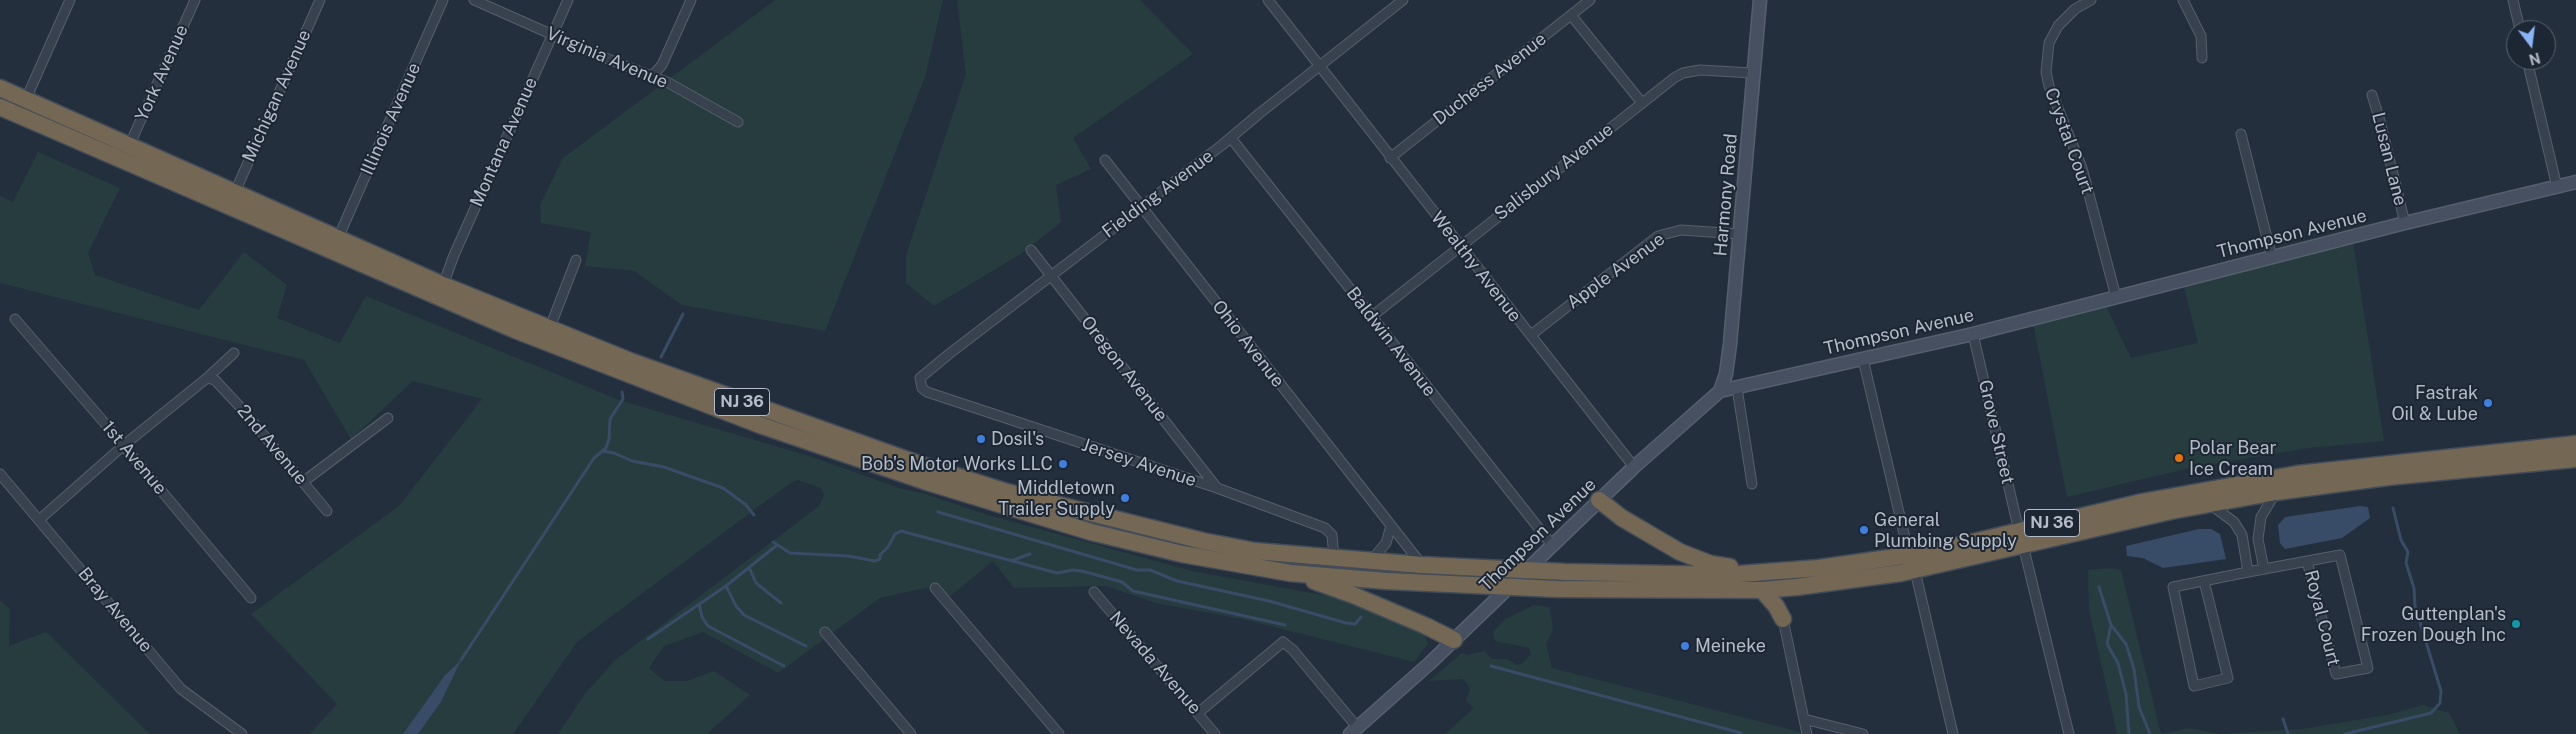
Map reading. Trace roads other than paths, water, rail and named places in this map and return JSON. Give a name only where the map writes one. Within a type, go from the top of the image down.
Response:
[{"type":"highway","name":"NJ 36","points":[[0,88],[549,330],[789,418],[1007,492],[1202,541],[1263,552],[1422,565],[1526,570],[1726,575],[1912,563]]},
{"type":"highway","name":"NJ 36","points":[[0,107],[515,330],[760,425],[927,482],[1091,532],[1182,554],[1290,573],[1386,581],[1620,591],[1762,590],[1797,587],[2021,538],[2276,492],[2388,477],[2576,459]]},
{"type":"highway","name":"NJ 36","points":[[2021,538],[2152,500],[2297,474],[2576,444]]},
{"type":"highway","points":[[1599,500],[1622,518],[1680,552],[1698,560],[1711,564],[1766,572]]},
{"type":"highway","points":[[1290,573],[1353,595],[1454,640]]},
{"type":"highway","points":[[1783,619],[1787,604],[1797,587]]},
{"type":"highway","points":[[1762,590],[1776,606],[1783,619]]},
{"type":"street","points":[[26,99],[70,0]]},
{"type":"street","name":"York Avenue","points":[[129,146],[195,0]]},
{"type":"street","name":"Michigan Avenue","points":[[235,192],[320,0]]},
{"type":"street","name":"Illinois Avenue","points":[[338,238],[444,0]]},
{"type":"street","name":"Virginia Avenue","points":[[474,0],[552,35],[667,82],[738,122]]},
{"type":"street","name":"Montana Avenue","points":[[444,285],[454,255],[568,0]]},
{"type":"street","points":[[652,76],[662,65],[691,0]]},
{"type":"street","name":"Wealthy Avenue","points":[[1268,0],[1390,158],[1634,466]]},
{"type":"street","name":"Fielding Avenue","points":[[922,388],[920,378],[925,372],[1231,138],[1318,66],[1403,0]]},
{"type":"street","name":"Duchess Avenue","points":[[1390,158],[1590,0]]},
{"type":"street","name":"Harmony Road","points":[[1720,391],[1728,361],[1760,0]]},
{"type":"street","name":"Crystal Court","points":[[2091,0],[2075,9],[2058,26],[2049,43],[2046,72],[2049,86],[2082,168],[2116,297]]},
{"type":"street","points":[[2183,0],[2201,36],[2202,58]]},
{"type":"street","points":[[2513,0],[2518,20]]},
{"type":"street","points":[[1571,15],[1642,103]]},
{"type":"street","points":[[2529,70],[2557,187]]},
{"type":"street","name":"Salisbury Avenue","points":[[1371,317],[1674,78],[1691,71],[1753,73]]},
{"type":"street","name":"Lusan Lane","points":[[2372,95],[2405,223]]},
{"type":"street","points":[[2241,134],[2272,258]]},
{"type":"street","name":"Baldwin Avenue","points":[[1231,138],[1552,545]]},
{"type":"street","name":"Ohio Avenue","points":[[1105,160],[1422,565]]},
{"type":"street","name":"Thompson Avenue","points":[[1353,731],[1454,640],[1634,466],[1720,391],[1973,334],[2405,223],[2576,182]]},
{"type":"street","name":"Apple Avenue","points":[[1530,335],[1658,236],[1681,230],[1740,234]]},
{"type":"street","name":"Oregon Avenue","points":[[1032,250],[1217,488]]},
{"type":"street","points":[[549,330],[576,260]]},
{"type":"street","name":"1st Avenue","points":[[15,319],[124,445],[250,598]]},
{"type":"street","name":"Grove Street","points":[[1973,334],[2069,734]]},
{"type":"street","points":[[40,520],[124,445],[211,379],[234,353]]},
{"type":"street","points":[[1863,359],[1953,734]]},
{"type":"street","name":"2nd Avenue","points":[[211,379],[304,482],[328,512]]},
{"type":"street","name":"Jersey Avenue","points":[[922,388],[936,395],[1217,488],[1325,528],[1332,535],[1334,558]]},
{"type":"street","points":[[1737,388],[1752,484]]},
{"type":"street","points":[[304,482],[388,418]]},
{"type":"street","name":"Bray Avenue","points":[[0,474],[181,690],[242,734]]},
{"type":"street","points":[[2264,569],[2258,539],[2261,517],[2276,492]]},
{"type":"street","points":[[2211,504],[2234,522],[2242,535],[2248,572]]},
{"type":"street","points":[[1371,561],[1386,543],[1391,526]]},
{"type":"street","name":"Royal Court","points":[[2204,581],[2228,678],[2194,686],[2173,587],[2248,572],[2307,561],[2340,555],[2368,668],[2336,674],[2307,561]]},
{"type":"street","points":[[935,588],[1059,734]]},
{"type":"street","name":"Nevada Avenue","points":[[1094,592],[1216,734]]},
{"type":"street","points":[[1783,619],[1807,734]]},
{"type":"street","points":[[826,632],[911,734]]},
{"type":"street","points":[[1198,714],[1283,642],[1293,650],[1353,731]]},
{"type":"street","points":[[1804,719],[1863,734]]},
{"type":"water","points":[[2360,506],[2368,507],[2370,518],[2342,538],[2285,549],[2280,543],[2278,525],[2285,517]]},
{"type":"water","points":[[2199,529],[2211,529],[2220,534],[2226,559],[2163,568],[2143,558],[2127,556],[2126,546]]},
{"type":"water","points":[[461,660],[441,702],[418,734],[403,734],[445,675]]},
{"type":"waterway","points":[[661,357],[683,314]]},
{"type":"waterway","points":[[461,660],[594,458],[606,448],[609,439],[610,419],[623,399],[622,392]]},
{"type":"waterway","points":[[602,451],[614,453],[632,461],[664,467],[723,488],[746,505],[754,515]]},
{"type":"waterway","points":[[2345,734],[2431,713],[2440,703],[2441,691],[2415,606],[2414,588],[2406,563],[2408,552],[2401,540],[2393,508]]},
{"type":"waterway","points":[[938,512],[1137,570],[1150,570],[1177,581],[1269,601],[1346,623],[1355,624],[1361,617]]},
{"type":"waterway","points":[[773,542],[790,553],[848,556],[875,561],[880,559],[880,555],[888,547],[895,534],[901,531],[1057,573],[1073,570],[1082,571],[1122,582],[1133,591],[1285,625]]},
{"type":"waterway","points":[[648,639],[726,586],[777,545]]},
{"type":"waterway","points":[[1011,561],[1030,554]]},
{"type":"waterway","points":[[749,567],[756,583],[781,603]]},
{"type":"waterway","points":[[726,586],[736,606],[744,615],[806,646]]},
{"type":"waterway","points":[[2099,587],[2111,625],[2107,644],[2118,663],[2126,694],[2129,734]]},
{"type":"waterway","points":[[699,604],[702,617],[708,626],[784,666]]},
{"type":"waterway","points":[[2111,625],[2126,644],[2134,669],[2139,707],[2150,734]]},
{"type":"waterway","points":[[1491,666],[1741,733]]},
{"type":"waterway","points":[[2283,719],[2288,734]]},
{"type":"place","name":"Fastrak Oil & Lube","points":[[2488,403]]},
{"type":"place","name":"Dosil's","points":[[981,439]]},
{"type":"place","name":"Polar Bear Ice Cream","points":[[2179,458]]},
{"type":"place","name":"Bob's Motor Works LLC","points":[[1063,464]]},
{"type":"place","name":"Middletown Trailer Supply","points":[[1125,498]]},
{"type":"place","name":"General Plumbing Supply","points":[[1864,530]]},
{"type":"place","name":"Guttenplan's Frozen Dough Inc","points":[[2516,624]]},
{"type":"place","name":"Meineke","points":[[1685,646]]}]
